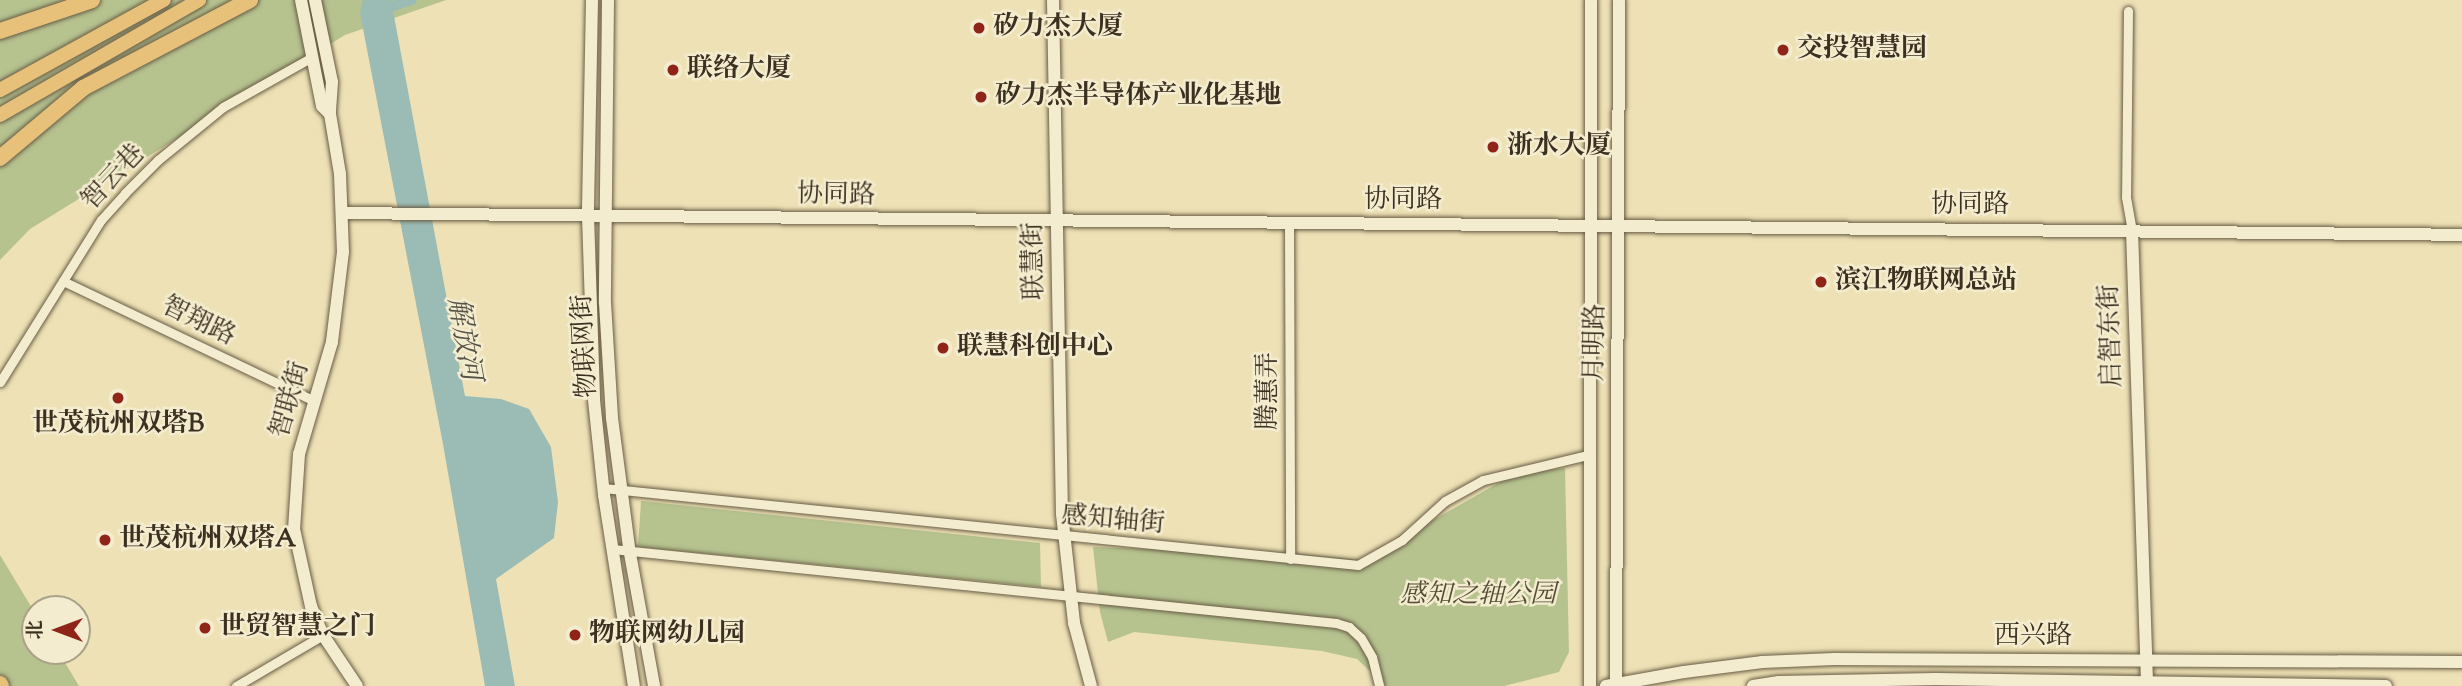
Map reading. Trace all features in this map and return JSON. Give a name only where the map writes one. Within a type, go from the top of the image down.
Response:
[{"type":"highway","points":[[0,31],[92,0]]},
{"type":"highway","points":[[0,158],[83,88],[250,0]]},
{"type":"main road","points":[[0,90],[164,0]]},
{"type":"main road","points":[[0,115],[199,0]]},
{"type":"street","name":"智联街","points":[[301,0],[322,106],[330,114]]},
{"type":"street","name":"智联街","points":[[315,0],[332,82],[330,114],[343,213],[336,320],[299,454],[294,529],[304,586],[323,635],[357,686]]},
{"type":"street","name":"物联网街","points":[[592,0],[588,216],[594,400],[603,488],[634,686]]},
{"type":"street","name":"物联网街","points":[[608,0],[605,303],[612,418],[630,551],[654,686]]},
{"type":"street","name":"联慧街","points":[[1053,0],[1065,538],[1074,624],[1091,686]]},
{"type":"street","name":"月明路","points":[[1590,686],[1591,0]]},
{"type":"street","name":"月明路","points":[[1612,686],[1619,226],[1619,0]]},
{"type":"street","name":"启智东街","points":[[2128,11],[2126,197],[2132,230],[2143,660],[2146,685]]},
{"type":"street","name":"智云巷","points":[[0,382],[101,220],[158,160],[223,107],[312,57]]},
{"type":"street","name":"协同路","points":[[343,213],[2462,235]]},
{"type":"street","name":"腾蕙弄","points":[[1290,223],[1290,559]]},
{"type":"street","name":"智翔路","points":[[63,281],[315,401]]},
{"type":"street","name":"感知轴街","points":[[603,488],[1065,538],[1358,565],[1402,540],[1445,501],[1483,481],[1591,454]]},
{"type":"street","points":[[612,549],[1349,627],[1361,638],[1372,657],[1379,686]]},
{"type":"street","points":[[236,686],[323,635]]},
{"type":"street","name":"西兴路","points":[[1612,686],[1749,664],[1834,659],[2462,662]]},
{"type":"street","name":"西兴路","points":[[1753,686],[1936,679],[2146,685],[2386,686]]},
{"type":"green space","points":[[0,0],[446,0],[345,35],[30,229],[0,260]]},
{"type":"green space","name":"感知之轴公园","points":[[1565,468],[1569,652],[1559,672],[1504,686],[1386,686],[1357,659],[1322,651],[1134,632],[1108,642],[1100,612],[1093,547],[1291,553],[1363,560],[1516,473]]},
{"type":"green space","points":[[641,501],[1040,543],[1041,587],[638,547]]},
{"type":"green space","points":[[0,555],[24,595],[21,595],[21,665],[66,665],[79,686],[0,686]]},
{"type":"water","points":[[363,0],[391,0],[465,396],[501,399],[529,409],[551,447],[558,502],[554,538],[496,579],[515,686],[485,686],[443,444],[360,13]]},
{"type":"waterway","points":[[381,10],[411,0]]},
{"type":"place","name":"矽力杰大厦","points":[[979,28]]},
{"type":"place","name":"交投智慧园","points":[[1783,50]]},
{"type":"place","name":"联络大厦","points":[[673,70]]},
{"type":"place","name":"矽力杰半导体产业化基地","points":[[981,97]]},
{"type":"place","name":"浙水大厦","points":[[1493,147]]},
{"type":"place","name":"滨江物联网总站","points":[[1821,282]]},
{"type":"place","name":"联慧科创中心","points":[[943,348]]},
{"type":"place","name":"世茂杭州双塔B","points":[[118,398]]},
{"type":"place","name":"世茂杭州双塔A","points":[[105,540]]},
{"type":"place","name":"世贸智慧之门","points":[[205,628]]},
{"type":"place","name":"物联网幼儿园","points":[[575,635]]},
{"type":"water label","name":"解放河","points":[[463,339]]}]
